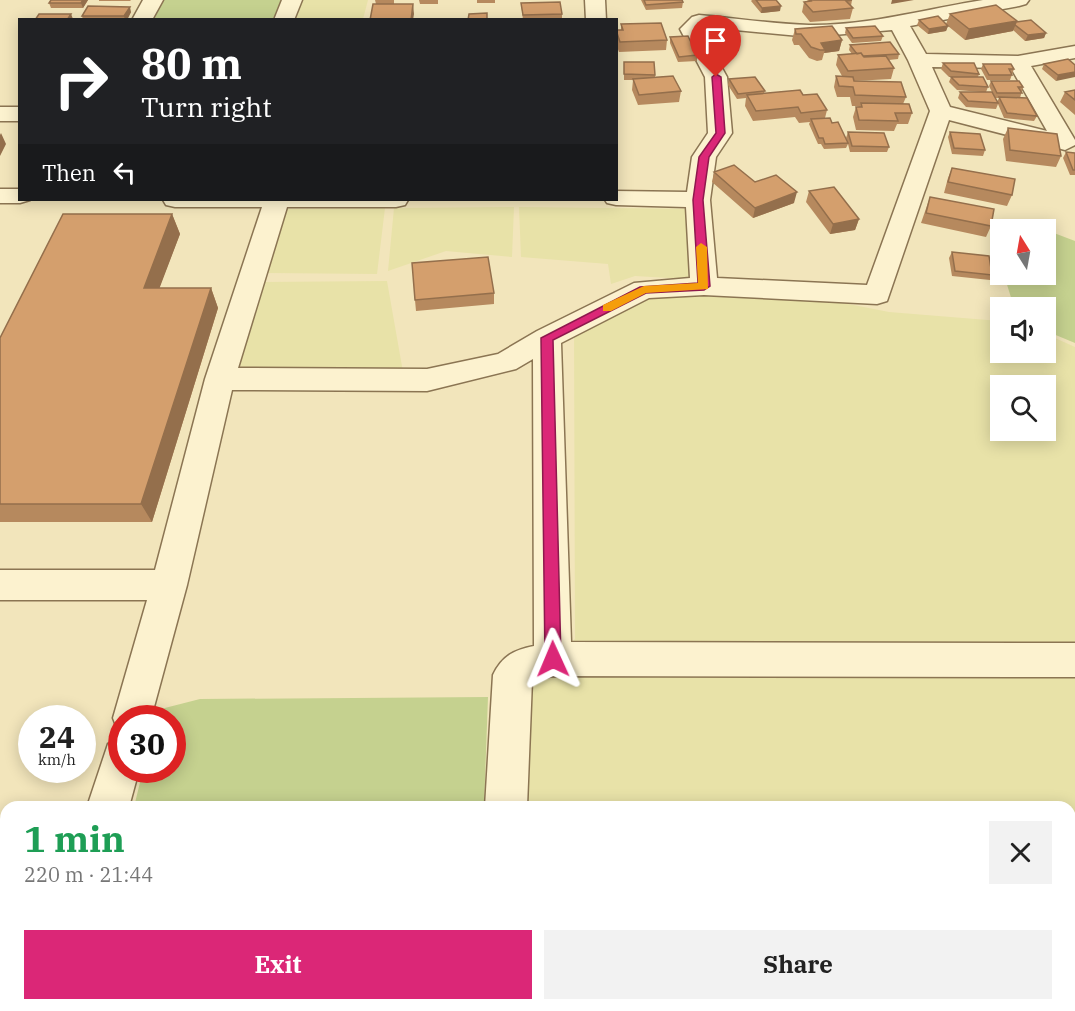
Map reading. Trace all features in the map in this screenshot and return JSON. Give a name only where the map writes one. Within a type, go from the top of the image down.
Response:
[{"type":"street","points":[[143,18],[153,0]]},
{"type":"street","points":[[285,18],[292,0]]},
{"type":"street","points":[[595,0],[596,18]]},
{"type":"street","points":[[704,286],[698,200],[704,157],[720,133],[716,77],[690,29],[698,10],[810,31],[899,23],[914,17],[1019,0]]},
{"type":"street","points":[[220,379],[427,380],[506,362],[547,338],[644,289],[704,286],[877,295],[941,111],[919,60],[899,23]]},
{"type":"street","points":[[919,60],[1018,62],[1075,52]]},
{"type":"street","points":[[941,111],[1065,143],[1018,62]]},
{"type":"street","points":[[0,114],[18,114]]},
{"type":"street","points":[[0,196],[18,196]]},
{"type":"street","points":[[618,198],[698,200]]},
{"type":"street","points":[[136,705],[169,585],[220,379],[277,201]]},
{"type":"street","points":[[547,338],[553,659]]},
{"type":"street","points":[[0,585],[169,585]]},
{"type":"street","points":[[506,801],[512,675],[522,665],[553,659],[1075,660]]},
{"type":"street","points":[[110,801],[115,783]]},
{"type":"shaded area","points":[[301,0],[368,0],[363,18],[295,18]]},
{"type":"shaded area","points":[[514,207],[512,257],[446,251],[388,271],[394,208]]},
{"type":"shaded area","points":[[519,207],[699,209],[704,280],[635,276],[611,284],[608,264],[521,257]]},
{"type":"shaded area","points":[[385,208],[377,274],[267,273],[285,209]]},
{"type":"shaded area","points":[[387,281],[403,372],[236,372],[263,282]]},
{"type":"shaded area","points":[[661,288],[777,290],[889,312],[990,320],[990,363],[1056,363],[1056,338],[1075,347],[1075,801],[528,801],[526,688],[575,639],[574,325]]},
{"type":"green space","points":[[164,0],[281,0],[273,18],[155,18]]},
{"type":"green space","points":[[1056,234],[1075,241],[1075,343],[1056,335],[1056,297],[1011,297],[1007,285],[1056,285]]},
{"type":"green space","points":[[488,697],[484,801],[135,801],[140,783],[186,783],[186,705],[177,705],[200,699]]},
{"type":"building","points":[[51,0],[83,0],[81,3],[49,3]]},
{"type":"building","points":[[644,0],[682,0],[683,2],[646,5]]},
{"type":"building","points":[[756,0],[776,0],[781,6],[762,8]]},
{"type":"building","points":[[852,0],[846,1],[853,8],[813,12],[804,2]]},
{"type":"building","points":[[560,2],[562,14],[523,15],[521,3]]},
{"type":"building","points":[[373,4],[413,4],[411,18],[370,18]]},
{"type":"building","points":[[996,5],[1017,21],[969,29],[950,14]]},
{"type":"building","points":[[88,6],[130,7],[124,16],[82,16]]},
{"type":"building","points":[[487,13],[487,18],[468,18],[469,14]]},
{"type":"building","points":[[39,14],[71,14],[68,18],[36,18]]},
{"type":"building","points":[[938,16],[948,26],[929,29],[919,20]]},
{"type":"building","points":[[1031,20],[1046,33],[1028,35],[1015,25],[1016,22]]},
{"type":"building","points":[[661,23],[667,40],[620,42],[618,30],[623,30],[621,24]]},
{"type":"building","points":[[832,26],[842,40],[821,43],[825,50],[811,47],[801,34],[796,34],[795,29]]},
{"type":"building","points":[[875,26],[883,36],[853,38],[846,28]]},
{"type":"building","points":[[688,36],[697,55],[679,57],[670,37]]},
{"type":"building","points":[[890,42],[899,54],[863,56],[861,53],[857,54],[850,45]]},
{"type":"building","points":[[861,53],[864,57],[886,56],[894,68],[848,71],[838,55]]},
{"type":"building","points":[[1068,59],[1075,65],[1075,72],[1058,75],[1044,64]]},
{"type":"building","points":[[624,62],[654,62],[655,75],[624,74]]},
{"type":"building","points":[[943,63],[974,63],[979,74],[951,71]]},
{"type":"building","points":[[983,64],[1011,64],[1014,69],[1009,69],[1012,75],[989,75]]},
{"type":"building","points":[[673,76],[681,91],[639,95],[633,79]]},
{"type":"building","points":[[836,76],[853,77],[854,81],[901,82],[906,97],[855,95],[853,87],[839,86]]},
{"type":"building","points":[[755,77],[765,91],[738,94],[729,79]]},
{"type":"building","points":[[951,77],[983,77],[988,87],[959,85]]},
{"type":"building","points":[[991,81],[1019,81],[1023,87],[1018,87],[1022,93],[997,93]]},
{"type":"building","points":[[800,90],[803,95],[817,94],[827,110],[801,113],[798,107],[756,111],[747,95]]},
{"type":"building","points":[[1075,90],[1075,100],[1065,92]]},
{"type":"building","points":[[960,92],[992,92],[998,103],[968,101]]},
{"type":"building","points":[[999,97],[1027,98],[1037,116],[1007,113]]},
{"type":"building","points":[[861,103],[909,104],[912,113],[895,113],[898,121],[859,120],[856,107],[862,107]]},
{"type":"building","points":[[830,118],[832,123],[838,122],[848,143],[825,144],[823,138],[819,138],[811,119]]},
{"type":"building","points":[[1008,128],[1057,134],[1061,156],[1010,150]]},
{"type":"building","points":[[848,132],[884,133],[889,147],[852,146]]},
{"type":"building","points":[[950,132],[980,134],[985,150],[954,148]]},
{"type":"building","points":[[1066,152],[1075,153],[1075,170],[1073,170]]},
{"type":"building","points":[[734,165],[755,182],[776,175],[797,192],[755,208],[714,172]]},
{"type":"building","points":[[952,168],[1015,179],[1012,195],[948,182]]},
{"type":"building","points":[[834,187],[859,219],[833,224],[809,191]]},
{"type":"building","points":[[930,197],[994,209],[990,226],[926,213]]},
{"type":"building","points":[[63,214],[172,214],[144,288],[211,288],[141,504],[0,504],[0,338]]},
{"type":"building","points":[[952,252],[989,256],[990,275],[955,271]]},
{"type":"building","points":[[488,257],[494,293],[415,300],[412,263]]},
{"type":"slow traffic","points":[[607,308],[644,289],[704,286],[701,247]]},
{"type":"route","points":[[553,659],[547,338],[644,289],[704,286],[698,200],[704,157],[720,133],[716,77]]}]
